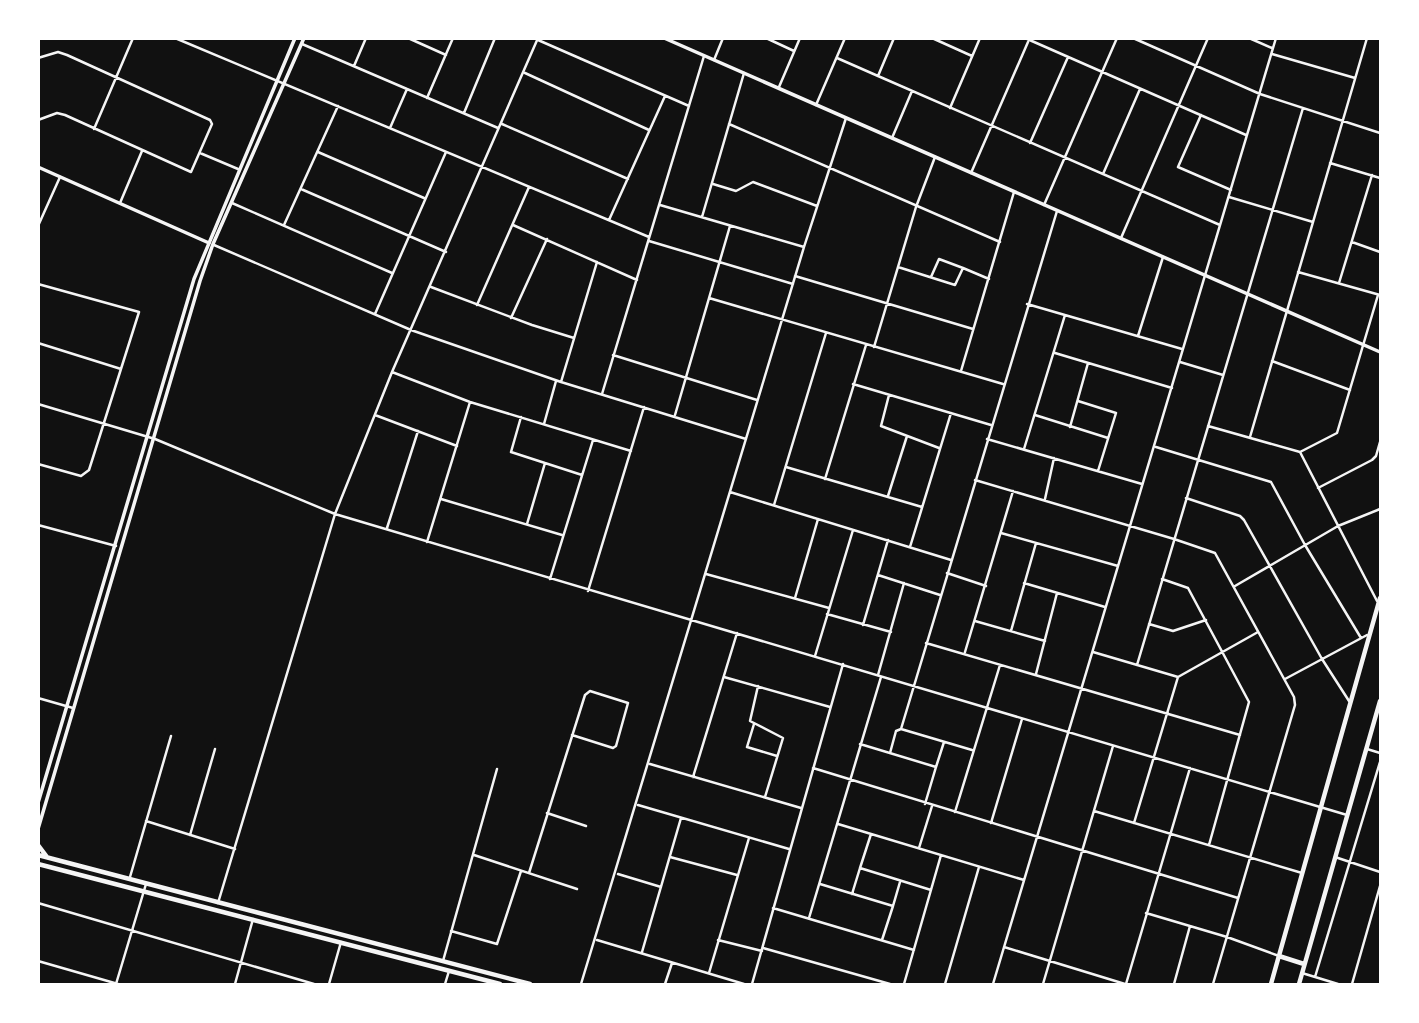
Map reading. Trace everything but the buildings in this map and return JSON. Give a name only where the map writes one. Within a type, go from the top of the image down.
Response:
[{"type":"main road","points":[[38,803],[118,547],[146,437],[194,279],[295,38]]},
{"type":"main road","points":[[664,38],[1381,352]]},
{"type":"main road","points":[[130,505],[213,244],[303,41]]},
{"type":"main road","points":[[38,167],[213,244]]},
{"type":"main road","points":[[1271,985],[1380,601]]},
{"type":"main road","points":[[38,829],[92,631]]},
{"type":"main road","points":[[1299,985],[1381,701]]},
{"type":"main road","points":[[38,845],[48,857]]},
{"type":"main road","points":[[38,855],[530,985]]},
{"type":"main road","points":[[38,864],[500,985]]},
{"type":"main road","points":[[1279,956],[1304,964]]},
{"type":"street","points":[[94,129],[133,38]]},
{"type":"street","points":[[175,38],[649,239],[793,284]]},
{"type":"street","points":[[354,66],[366,38]]},
{"type":"street","points":[[408,38],[446,55]]},
{"type":"street","points":[[428,98],[453,38]]},
{"type":"street","points":[[464,114],[495,38]]},
{"type":"street","points":[[678,44],[681,38]]},
{"type":"street","points":[[714,60],[723,38]]},
{"type":"street","points":[[766,38],[794,51]]},
{"type":"street","points":[[778,88],[800,38]]},
{"type":"street","points":[[816,105],[845,38]]},
{"type":"street","points":[[878,76],[894,38]]},
{"type":"street","points":[[933,38],[972,56]]},
{"type":"street","points":[[950,108],[980,38]]},
{"type":"street","points":[[1044,205],[1117,38]]},
{"type":"street","points":[[1133,38],[1260,94],[1381,133]]},
{"type":"street","points":[[1121,238],[1208,38]]},
{"type":"street","points":[[1249,38],[1272,51],[1355,78]]},
{"type":"street","points":[[993,985],[1276,38]]},
{"type":"street","points":[[218,903],[335,514],[392,372],[538,39],[689,106]]},
{"type":"street","points":[[971,173],[1027,39],[1247,135]]},
{"type":"street","points":[[1250,437],[1366,39]]},
{"type":"street","points":[[303,41],[499,129]]},
{"type":"street","points":[[38,58],[58,52],[212,122],[191,172],[57,113],[38,120]]},
{"type":"street","points":[[602,394],[704,56]]},
{"type":"street","points":[[1030,143],[1068,57]]},
{"type":"street","points":[[837,58],[1220,225]]},
{"type":"street","points":[[524,72],[649,130]]},
{"type":"street","points":[[702,217],[744,74]]},
{"type":"street","points":[[390,128],[407,89]]},
{"type":"street","points":[[1103,174],[1140,89]]},
{"type":"street","points":[[891,138],[912,91]]},
{"type":"street","points":[[609,220],[665,95]]},
{"type":"street","points":[[284,226],[338,107]]},
{"type":"street","points":[[1136,665],[1303,108]]},
{"type":"street","points":[[1201,115],[1178,167],[1231,190]]},
{"type":"street","points":[[581,985],[597,940],[795,276],[846,118]]},
{"type":"street","points":[[502,124],[628,179]]},
{"type":"street","points":[[729,124],[1000,242]]},
{"type":"street","points":[[120,203],[142,151]]},
{"type":"street","points":[[318,152],[425,198]]},
{"type":"street","points":[[375,314],[446,152]]},
{"type":"street","points":[[200,153],[238,169]]},
{"type":"street","points":[[874,347],[916,207],[935,157]]},
{"type":"street","points":[[1330,163],[1381,177]]},
{"type":"street","points":[[1339,283],[1372,175]]},
{"type":"street","points":[[38,226],[60,177]]},
{"type":"street","points":[[712,184],[736,191],[753,182],[817,206]]},
{"type":"street","points":[[478,305],[529,187]]},
{"type":"street","points":[[301,189],[446,252]]},
{"type":"street","points":[[961,372],[1014,192]]},
{"type":"street","points":[[1229,197],[1313,222]]},
{"type":"street","points":[[232,203],[393,273]]},
{"type":"street","points":[[660,205],[804,247]]},
{"type":"street","points":[[901,729],[1057,211]]},
{"type":"street","points":[[513,225],[636,280]]},
{"type":"street","points":[[675,416],[730,226]]},
{"type":"street","points":[[511,318],[547,239]]},
{"type":"street","points":[[1352,242],[1381,252]]},
{"type":"street","points":[[213,244],[411,330],[559,381],[747,439]]},
{"type":"street","points":[[1138,336],[1163,257]]},
{"type":"street","points":[[931,278],[939,259],[990,279]]},
{"type":"street","points":[[544,424],[597,262]]},
{"type":"street","points":[[898,267],[956,285],[963,268]]},
{"type":"street","points":[[1208,426],[1300,452],[1339,432],[1379,295],[1298,272]]},
{"type":"street","points":[[795,276],[975,329]]},
{"type":"street","points":[[38,284],[139,312],[89,470],[81,476],[38,464]]},
{"type":"street","points":[[431,287],[511,318],[574,338]]},
{"type":"street","points":[[709,298],[1003,384]]},
{"type":"street","points":[[1027,304],[1183,349]]},
{"type":"street","points":[[1024,449],[1065,315]]},
{"type":"street","points":[[774,505],[826,333]]},
{"type":"street","points":[[38,350],[39,344],[121,369]]},
{"type":"street","points":[[825,479],[866,345]]},
{"type":"street","points":[[1055,353],[1172,388]]},
{"type":"street","points":[[613,355],[758,400]]},
{"type":"street","points":[[1272,361],[1350,390]]},
{"type":"street","points":[[1180,362],[1223,375]]},
{"type":"street","points":[[1070,427],[1088,363]]},
{"type":"street","points":[[392,372],[470,402],[631,452]]},
{"type":"street","points":[[853,384],[991,425]]},
{"type":"street","points":[[889,395],[880,426],[940,448]]},
{"type":"street","points":[[1077,401],[1116,413],[1098,471]]},
{"type":"street","points":[[427,542],[470,402]]},
{"type":"street","points":[[38,404],[153,439],[335,514],[1347,816]]},
{"type":"street","points":[[588,591],[644,407]]},
{"type":"street","points":[[910,547],[951,413]]},
{"type":"street","points":[[375,415],[457,446]]},
{"type":"street","points":[[1035,415],[1108,438]]},
{"type":"street","points":[[521,417],[510,451],[582,475]]},
{"type":"street","points":[[387,530],[418,431]]},
{"type":"street","points":[[888,496],[907,436]]},
{"type":"street","points":[[987,439],[1143,484]]},
{"type":"street","points":[[550,579],[593,440]]},
{"type":"street","points":[[1318,488],[1372,460],[1381,442]]},
{"type":"street","points":[[1154,446],[1271,482],[1361,638]]},
{"type":"street","points":[[1300,452],[1380,601]]},
{"type":"street","points":[[1044,500],[1054,458]]},
{"type":"street","points":[[527,524],[545,463]]},
{"type":"street","points":[[786,467],[922,507]]},
{"type":"street","points":[[975,480],[1174,539],[1215,554],[1294,697],[1295,705],[1213,985]]},
{"type":"street","points":[[965,652],[1013,491]]},
{"type":"street","points":[[730,492],[951,560]]},
{"type":"street","points":[[1186,498],[1242,518],[1350,704]]},
{"type":"street","points":[[441,499],[563,536]]},
{"type":"street","points":[[1234,586],[1338,526],[1381,509]]},
{"type":"street","points":[[795,598],[818,519]]},
{"type":"street","points":[[38,525],[118,547]]},
{"type":"street","points":[[815,656],[853,530]]},
{"type":"street","points":[[1001,533],[1118,566]]},
{"type":"street","points":[[863,625],[888,540]]},
{"type":"street","points":[[1011,631],[1036,543]]},
{"type":"street","points":[[947,573],[986,586]]},
{"type":"street","points":[[706,574],[829,608]]},
{"type":"street","points":[[878,575],[940,595]]},
{"type":"street","points":[[1162,579],[1186,587],[1249,702],[1209,845]]},
{"type":"street","points":[[809,918],[880,676],[904,583]]},
{"type":"street","points":[[1024,583],[1106,607]]},
{"type":"street","points":[[1035,675],[1058,593]]},
{"type":"street","points":[[827,614],[891,632]]},
{"type":"street","points":[[1149,624],[1171,631],[1206,620]]},
{"type":"street","points":[[975,621],[1045,641]]},
{"type":"street","points":[[1134,823],[1178,677],[1259,631]]},
{"type":"street","points":[[694,777],[737,633]]},
{"type":"street","points":[[1285,679],[1370,633]]},
{"type":"street","points":[[926,643],[965,652],[1081,690],[1240,735]]},
{"type":"street","points":[[1093,652],[1178,677]]},
{"type":"street","points":[[752,985],[843,664]]},
{"type":"street","points":[[955,812],[1000,665]]},
{"type":"street","points":[[724,677],[830,707]]},
{"type":"street","points":[[758,686],[750,721],[783,737],[765,797]]},
{"type":"street","points":[[528,873],[572,736],[587,692],[628,703],[616,746],[613,748],[572,736]]},
{"type":"street","points":[[38,698],[73,708]]},
{"type":"street","points":[[991,823],[1023,719]]},
{"type":"street","points":[[754,724],[747,747],[777,756]]},
{"type":"street","points":[[890,753],[896,731],[901,729],[973,750]]},
{"type":"street","points":[[129,879],[171,736]]},
{"type":"street","points":[[925,804],[944,742]]},
{"type":"street","points":[[860,744],[936,767]]},
{"type":"street","points":[[1043,985],[1114,746]]},
{"type":"street","points":[[190,835],[215,748]]},
{"type":"street","points":[[1367,749],[1381,753]]},
{"type":"street","points":[[1315,978],[1381,762]]},
{"type":"street","points":[[650,764],[801,808]]},
{"type":"street","points":[[813,768],[1238,898]]},
{"type":"street","points":[[1004,947],[1125,985],[1190,768]]},
{"type":"street","points":[[443,961],[497,769]]},
{"type":"street","points":[[637,804],[789,849]]},
{"type":"street","points":[[919,848],[932,806]]},
{"type":"street","points":[[1094,811],[1303,873]]},
{"type":"street","points":[[547,813],[586,826]]},
{"type":"street","points":[[641,953],[681,818]]},
{"type":"street","points":[[146,821],[235,849]]},
{"type":"street","points":[[838,824],[1024,880]]},
{"type":"street","points":[[852,894],[871,834]]},
{"type":"street","points":[[709,974],[748,838]]},
{"type":"street","points":[[473,855],[578,889]]},
{"type":"street","points":[[904,985],[941,855]]},
{"type":"street","points":[[670,857],[737,876]]},
{"type":"street","points":[[1335,857],[1381,872]]},
{"type":"street","points":[[945,985],[979,867]]},
{"type":"street","points":[[860,868],[931,890]]},
{"type":"street","points":[[451,931],[497,944],[521,871]]},
{"type":"street","points":[[617,873],[661,887]]},
{"type":"street","points":[[882,940],[901,881]]},
{"type":"street","points":[[38,961],[117,984],[146,884]]},
{"type":"street","points":[[820,884],[893,906]]},
{"type":"street","points":[[1352,985],[1381,886]]},
{"type":"street","points":[[38,903],[134,929],[314,985]]},
{"type":"street","points":[[773,908],[914,950]]},
{"type":"street","points":[[1146,913],[1279,956]]},
{"type":"street","points":[[234,985],[253,919]]},
{"type":"street","points":[[1174,985],[1190,926]]},
{"type":"street","points":[[597,940],[744,985]]},
{"type":"street","points":[[718,940],[890,985]]},
{"type":"street","points":[[329,985],[341,942]]},
{"type":"street","points":[[665,985],[672,963]]},
{"type":"street","points":[[445,985],[449,971]]},
{"type":"street","points":[[1302,974],[1338,985]]}]
